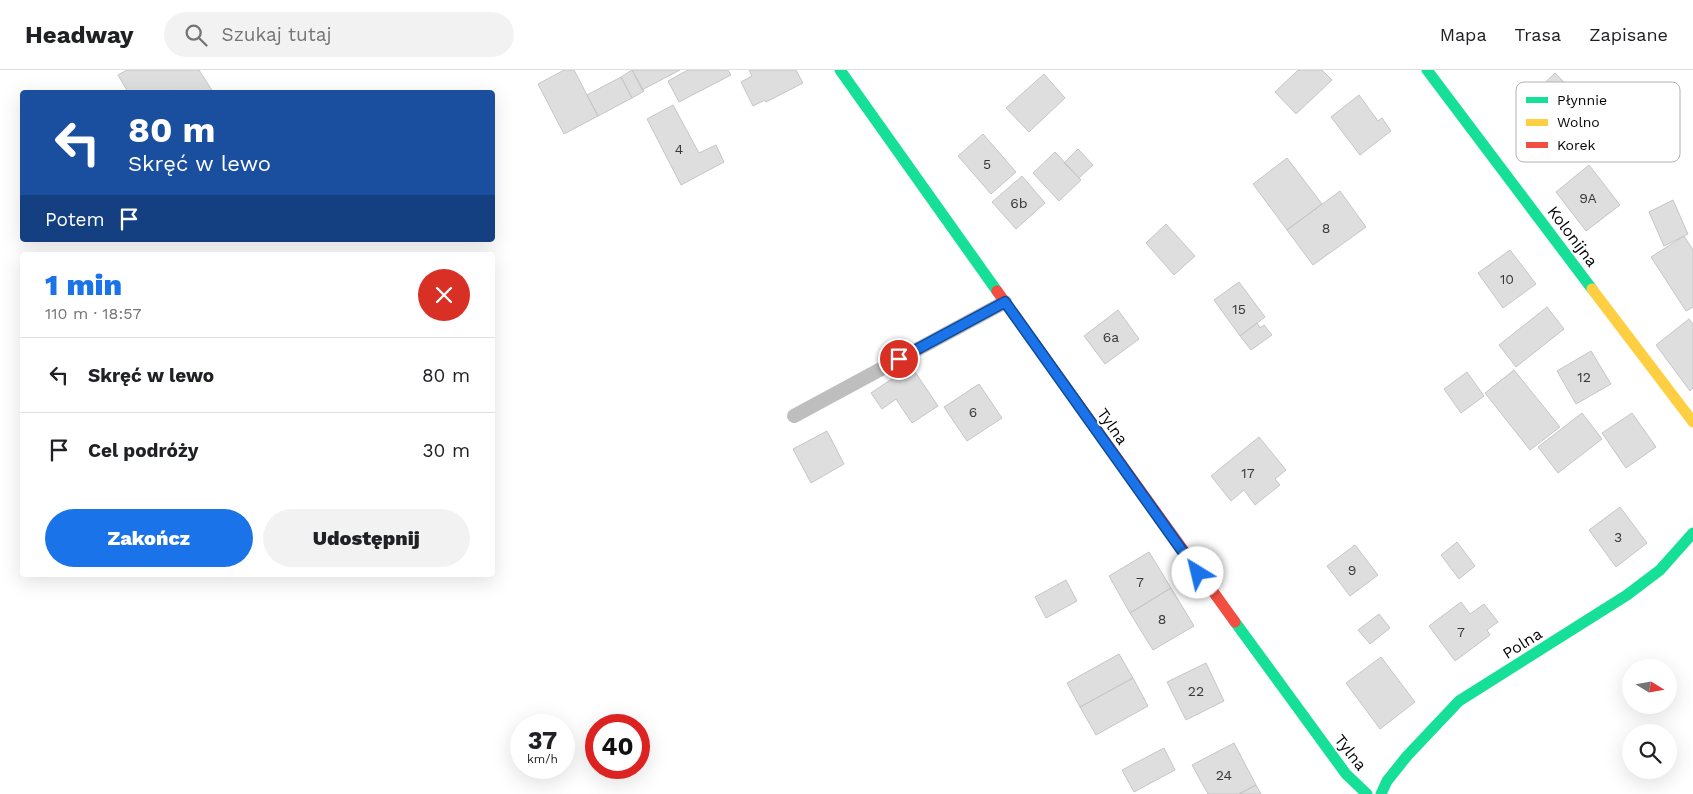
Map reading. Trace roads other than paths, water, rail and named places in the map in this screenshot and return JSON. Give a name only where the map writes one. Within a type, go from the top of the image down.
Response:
[{"type":"street","name":"Tylna","points":[[840,70],[1176,542],[1346,774],[1367,794]]},
{"type":"street","name":"Kolonijna","points":[[1427,70],[1693,422]]},
{"type":"street","name":"Polna","points":[[1381,794],[1387,781],[1407,756],[1459,701],[1627,595],[1660,570],[1693,533]]},
{"type":"lane","points":[[794,416],[1005,302]]}]
